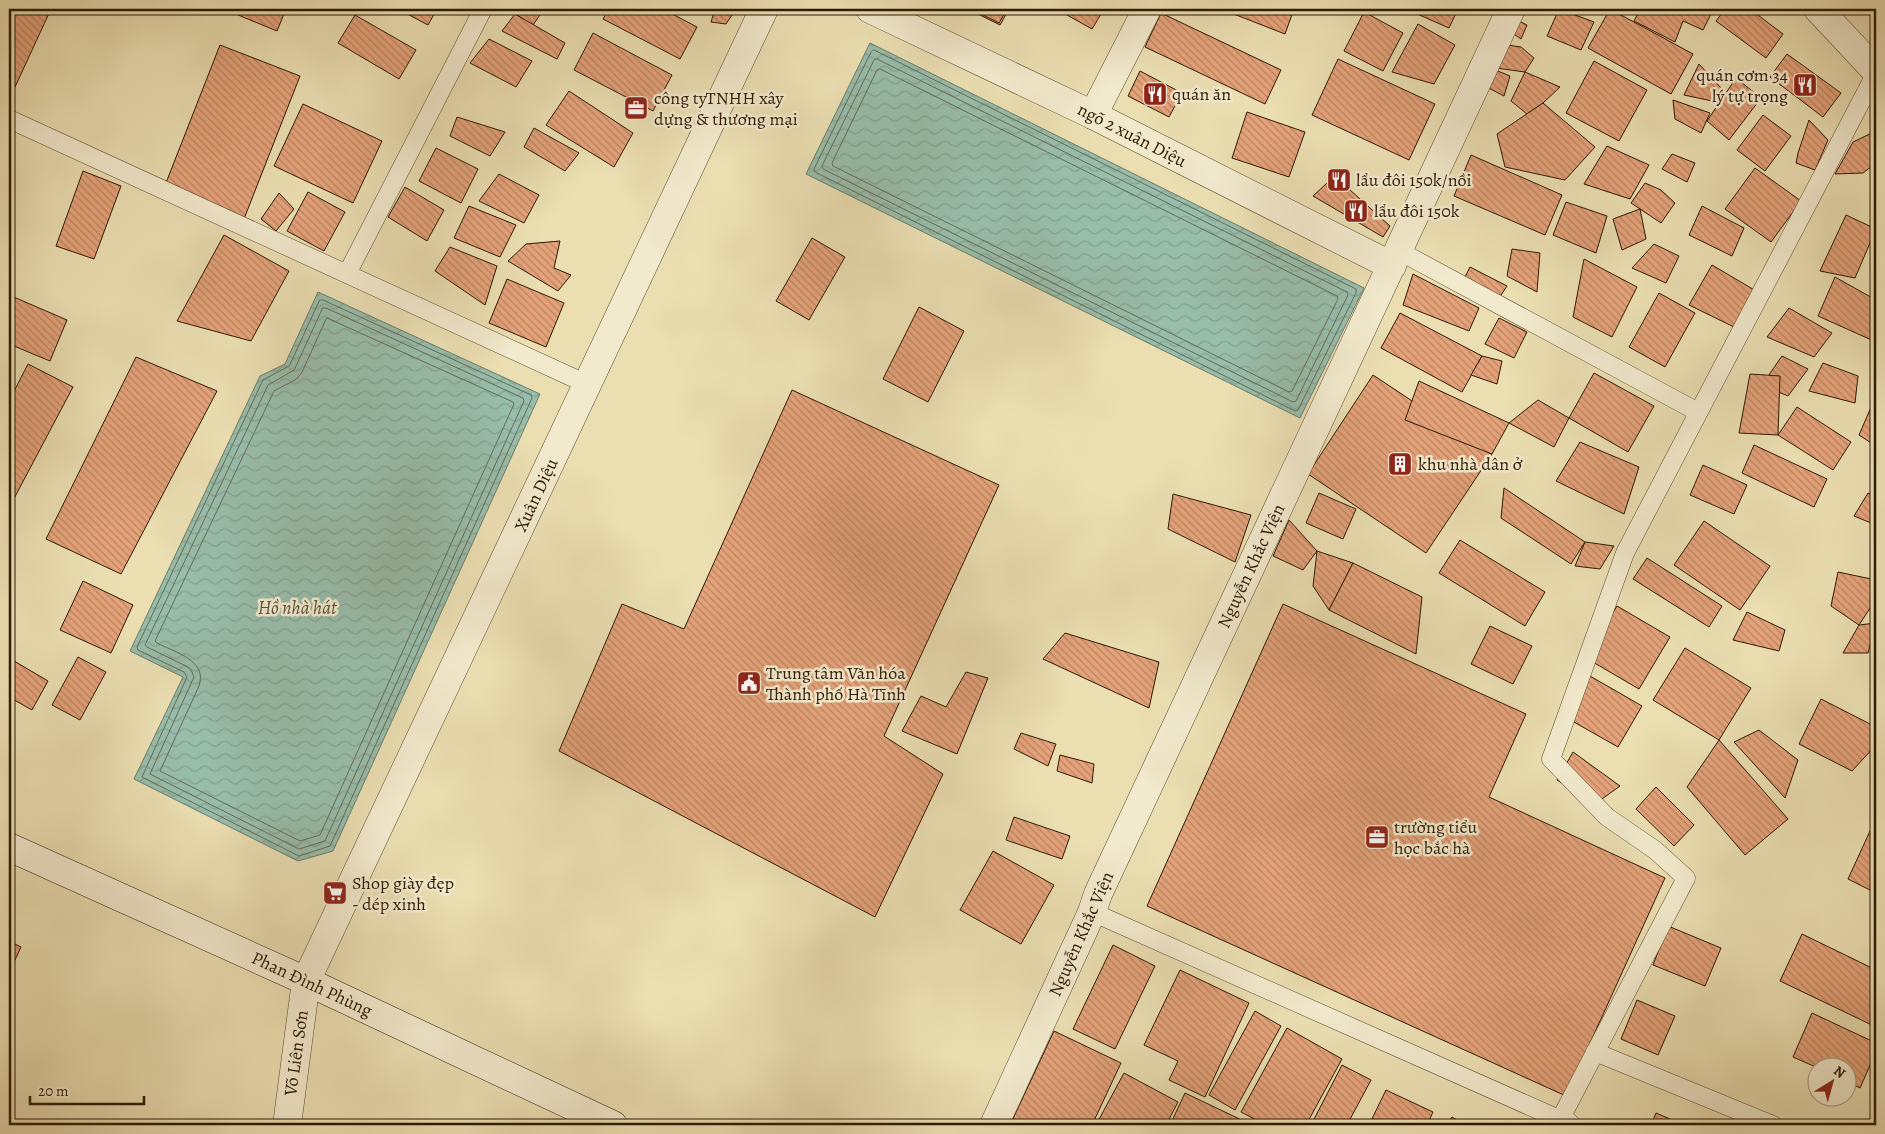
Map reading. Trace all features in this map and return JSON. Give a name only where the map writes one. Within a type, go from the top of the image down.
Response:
[{"type":"street","name":"Xuân Diệu","points":[[306,981],[589,385],[764,9]]},
{"type":"street","name":"ngõ 2 xuân Diệu","points":[[870,9],[1396,259]]},
{"type":"street","points":[[1093,115],[1147,9]]},
{"type":"street","name":"Nguyễn Khắc Viện","points":[[994,1125],[1092,912],[1098,894],[1396,259],[1511,9]]},
{"type":"street","points":[[1818,9],[1876,72]]},
{"type":"street","name":"Phan Đình Phùng","points":[[9,847],[306,981],[613,1125]]},
{"type":"street","name":"Võ Liên Sơn","points":[[287,1125],[306,981]]},
{"type":"lane","points":[[347,274],[483,9]]},
{"type":"lane","points":[[1092,912],[1571,1124],[1562,1116],[1686,878],[1655,850],[1607,817],[1551,759],[1625,552],[1876,72]]},
{"type":"lane","points":[[9,119],[589,385]]},
{"type":"lane","points":[[1396,259],[1698,412]]},
{"type":"lane","points":[[1595,1052],[1773,1125]]},
{"type":"water","points":[[870,43],[1364,288],[1300,418],[806,174]]},
{"type":"water","name":"Hồ nhà hát","points":[[318,292],[540,394],[333,851],[298,861],[134,779],[183,677],[130,651],[260,376],[285,364]]},
{"type":"building","points":[[9,9],[51,9],[9,100]]},
{"type":"building","points":[[241,9],[286,9],[277,31],[238,15]]},
{"type":"building","points":[[398,9],[437,9],[428,25]]},
{"type":"building","points":[[518,9],[544,9],[533,25],[515,14]]},
{"type":"building","points":[[609,9],[663,9],[697,27],[680,59],[603,19]]},
{"type":"building","points":[[715,9],[736,9],[726,24],[711,22]]},
{"type":"building","points":[[968,9],[1009,9],[1000,25]]},
{"type":"building","points":[[971,9],[1007,9],[999,23]]},
{"type":"building","points":[[1070,9],[1104,9],[1092,29],[1067,15]]},
{"type":"building","points":[[1221,9],[1294,9],[1285,34]]},
{"type":"building","points":[[1409,9],[1458,9],[1449,28]]},
{"type":"building","points":[[1559,9],[1594,22],[1581,50],[1547,36]]},
{"type":"building","points":[[1610,9],[1693,54],[1671,94],[1588,48]]},
{"type":"building","points":[[1640,9],[1713,10],[1703,30],[1683,21],[1675,42],[1634,21]]},
{"type":"building","points":[[1725,9],[1750,9],[1783,34],[1766,58],[1716,21]]},
{"type":"building","points":[[1364,12],[1403,33],[1383,71],[1344,51]]},
{"type":"building","points":[[1161,13],[1281,70],[1265,104],[1145,47]]},
{"type":"building","points":[[515,14],[565,43],[557,59],[502,31]]},
{"type":"building","points":[[355,15],[416,50],[399,79],[338,43]]},
{"type":"building","points":[[1519,21],[1527,25],[1521,39],[1511,32]]},
{"type":"building","points":[[1418,24],[1455,45],[1434,84],[1392,72]]},
{"type":"building","points":[[593,33],[672,75],[653,111],[574,70]]},
{"type":"building","points":[[489,39],[532,61],[516,87],[470,63]]},
{"type":"building","points":[[220,45],[300,76],[242,224],[162,193]]},
{"type":"building","points":[[1507,45],[1521,47],[1534,58],[1525,72],[1496,68]]},
{"type":"building","name":"quán cơm 34 lý tự trọng","points":[[1787,54],[1841,93],[1823,117],[1770,77]]},
{"type":"building","points":[[1338,59],[1435,104],[1409,160],[1312,115]]},
{"type":"building","points":[[1594,61],[1647,90],[1619,141],[1566,113]]},
{"type":"building","points":[[1699,64],[1721,88],[1712,101],[1684,95]]},
{"type":"building","points":[[1493,69],[1510,76],[1504,96],[1483,85]]},
{"type":"building","name":"quán ăn","points":[[1140,71],[1182,93],[1169,117],[1128,96]]},
{"type":"building","points":[[1525,72],[1560,87],[1543,103],[1527,114],[1511,101]]},
{"type":"building","points":[[1736,78],[1761,98],[1729,140],[1707,121]]},
{"type":"building","points":[[569,91],[633,133],[614,167],[546,125]]},
{"type":"building","points":[[1673,100],[1710,113],[1701,133],[1675,119]]},
{"type":"building","points":[[1543,103],[1595,147],[1565,180],[1505,167],[1497,134]]},
{"type":"building","points":[[303,104],[382,141],[353,203],[274,166]]},
{"type":"building","points":[[1247,112],[1305,132],[1289,177],[1232,158]]},
{"type":"building","points":[[1763,115],[1791,136],[1765,171],[1737,150]]},
{"type":"building","points":[[457,117],[505,132],[490,156],[450,136]]},
{"type":"building","points":[[1809,120],[1828,140],[1815,170],[1796,163]]},
{"type":"building","points":[[534,128],[579,153],[565,171],[524,147]]},
{"type":"building","points":[[1876,131],[1876,163],[1863,173],[1835,174],[1853,142]]},
{"type":"building","points":[[1607,146],[1649,165],[1630,199],[1584,184]]},
{"type":"building","points":[[436,148],[478,169],[461,203],[419,181]]},
{"type":"building","points":[[1672,154],[1695,163],[1687,182],[1662,169]]},
{"type":"building","points":[[1471,155],[1562,195],[1545,235],[1454,196]]},
{"type":"building","points":[[1755,168],[1801,201],[1771,242],[1725,209]]},
{"type":"building","points":[[83,171],[121,186],[94,259],[56,246]]},
{"type":"building","points":[[499,174],[539,195],[524,223],[479,201]]},
{"type":"building","name":"lẩu đôi 150k","points":[[1339,180],[1390,226],[1383,237],[1313,196],[1327,183]]},
{"type":"building","points":[[1645,183],[1661,190],[1675,203],[1661,223],[1631,203]]},
{"type":"building","points":[[405,187],[444,210],[427,241],[388,217]]},
{"type":"building","points":[[308,192],[345,212],[324,251],[287,231]]},
{"type":"building","points":[[279,193],[294,209],[276,231],[261,219]]},
{"type":"building","points":[[1566,202],[1607,216],[1596,253],[1553,235]]},
{"type":"building","points":[[469,206],[516,225],[500,257],[454,238]]},
{"type":"building","points":[[1702,206],[1744,228],[1732,256],[1689,235]]},
{"type":"building","points":[[1640,209],[1646,239],[1622,250],[1613,219]]},
{"type":"building","points":[[1846,215],[1876,229],[1855,278],[1820,271]]},
{"type":"building","points":[[224,235],[289,271],[251,341],[177,321]]},
{"type":"building","points":[[812,238],[845,257],[809,320],[776,301]]},
{"type":"building","points":[[560,241],[554,268],[571,275],[558,291],[508,261],[526,244]]},
{"type":"building","points":[[1654,244],[1679,256],[1666,283],[1632,268]]},
{"type":"building","points":[[450,247],[497,266],[485,305],[435,271]]},
{"type":"building","points":[[1512,249],[1540,253],[1537,292],[1507,276]]},
{"type":"building","points":[[1584,259],[1637,287],[1612,337],[1573,317]]},
{"type":"building","points":[[1712,265],[1756,291],[1734,327],[1689,305]]},
{"type":"building","points":[[1470,267],[1507,286],[1499,298],[1464,279]]},
{"type":"building","points":[[1413,274],[1479,308],[1469,331],[1403,305]]},
{"type":"building","points":[[1835,277],[1876,300],[1876,342],[1818,316]]},
{"type":"building","points":[[507,279],[564,303],[546,347],[489,323]]},
{"type":"building","points":[[1659,293],[1695,313],[1665,367],[1629,347]]},
{"type":"building","points":[[9,295],[67,320],[50,361],[9,344]]},
{"type":"building","points":[[919,307],[964,331],[928,402],[883,379]]},
{"type":"building","points":[[1789,308],[1832,333],[1814,357],[1767,337]]},
{"type":"building","points":[[1400,313],[1482,356],[1462,392],[1381,348]]},
{"type":"building","points":[[1499,318],[1527,332],[1514,358],[1485,344]]},
{"type":"building","points":[[1482,356],[1502,361],[1497,384],[1471,375]]},
{"type":"building","points":[[1782,356],[1808,369],[1788,396],[1762,385]]},
{"type":"building","points":[[136,357],[217,391],[121,574],[46,539]]},
{"type":"building","points":[[1823,363],[1858,376],[1855,403],[1809,391]]},
{"type":"building","points":[[28,364],[73,387],[9,508],[9,401]]},
{"type":"building","points":[[1594,373],[1654,406],[1628,452],[1569,418]]},
{"type":"building","points":[[1750,374],[1780,376],[1778,435],[1739,433]]},
{"type":"building","name":"khu nhà dân ở","points":[[1373,375],[1492,454],[1426,553],[1308,474]]},
{"type":"building","points":[[1419,381],[1509,423],[1492,454],[1405,420]]},
{"type":"building","name":"Trung tâm Văn hóa Thành phố Hà Tĩnh","points":[[792,390],[999,485],[884,736],[943,774],[875,917],[559,751],[622,604],[684,629]]},
{"type":"building","points":[[1875,398],[1876,400],[1876,446],[1859,435]]},
{"type":"building","points":[[1538,400],[1569,418],[1554,447],[1509,423]]},
{"type":"building","points":[[1797,407],[1851,442],[1833,470],[1778,435]]},
{"type":"building","points":[[1580,442],[1639,467],[1624,514],[1556,481]]},
{"type":"building","points":[[1754,445],[1827,479],[1814,507],[1742,473]]},
{"type":"building","points":[[1703,465],[1747,485],[1734,514],[1690,495]]},
{"type":"building","points":[[1504,488],[1585,542],[1571,564],[1501,518]]},
{"type":"building","points":[[1319,493],[1356,509],[1343,539],[1306,523]]},
{"type":"building","points":[[1868,493],[1876,497],[1876,525],[1854,516]]},
{"type":"building","points":[[1173,494],[1251,515],[1235,562],[1168,529]]},
{"type":"building","points":[[1289,520],[1317,551],[1303,570],[1273,556]]},
{"type":"building","points":[[1704,521],[1770,566],[1740,610],[1674,565]]},
{"type":"building","points":[[1460,540],[1545,592],[1525,626],[1439,573]]},
{"type":"building","points":[[1585,542],[1614,546],[1600,569],[1575,566]]},
{"type":"building","points":[[1317,551],[1353,563],[1329,610],[1313,586]]},
{"type":"building","points":[[1647,558],[1722,606],[1709,627],[1633,579]]},
{"type":"building","points":[[1353,563],[1422,597],[1416,654],[1329,610]]},
{"type":"building","points":[[1838,572],[1876,580],[1876,599],[1859,625],[1831,606]]},
{"type":"building","points":[[83,581],[133,605],[111,653],[60,630]]},
{"type":"building","name":"trường tiểu học bắc hà","points":[[1283,604],[1526,714],[1489,797],[1665,878],[1566,1096],[1147,906]]},
{"type":"building","points":[[1617,606],[1670,637],[1639,689],[1586,658]]},
{"type":"building","points":[[1747,612],[1785,630],[1779,651],[1733,640]]},
{"type":"building","points":[[1876,623],[1868,653],[1843,653],[1859,625]]},
{"type":"building","points":[[1490,626],[1532,646],[1513,684],[1471,664]]},
{"type":"building","points":[[1065,633],[1159,662],[1149,708],[1043,659]]},
{"type":"building","points":[[1685,648],[1751,688],[1719,740],[1653,700]]},
{"type":"building","points":[[78,657],[106,672],[80,720],[52,705]]},
{"type":"building","points":[[9,658],[48,681],[32,710],[9,697]]},
{"type":"building","points":[[966,672],[988,678],[957,754],[902,731],[921,696],[946,707]]},
{"type":"building","points":[[1583,672],[1642,706],[1618,747],[1558,713]]},
{"type":"building","points":[[1821,699],[1876,727],[1876,745],[1852,771],[1799,744]]},
{"type":"building","points":[[1759,730],[1798,760],[1785,798],[1734,742]]},
{"type":"building","points":[[1021,733],[1056,744],[1048,766],[1014,749]]},
{"type":"building","points":[[1719,740],[1788,819],[1745,855],[1687,787]]},
{"type":"building","points":[[1573,752],[1620,786],[1595,804],[1557,780]]},
{"type":"building","points":[[1060,755],[1094,764],[1092,783],[1057,771]]},
{"type":"building","points":[[1656,787],[1694,825],[1674,846],[1636,809]]},
{"type":"building","points":[[1014,817],[1070,836],[1062,859],[1006,840]]},
{"type":"building","points":[[1876,818],[1876,893],[1848,879]]},
{"type":"building","points":[[993,851],[1054,885],[1021,944],[960,910]]},
{"type":"building","points":[[1668,926],[1721,948],[1705,986],[1653,965]]},
{"type":"building","points":[[1802,934],[1876,970],[1876,1027],[1780,981]]},
{"type":"building","points":[[9,941],[21,947],[9,973]]},
{"type":"building","points":[[1113,945],[1155,966],[1115,1049],[1073,1029]]},
{"type":"building","points":[[1180,970],[1249,1003],[1205,1097],[1169,1080],[1178,1061],[1144,1045]]},
{"type":"building","points":[[1637,1000],[1675,1016],[1658,1055],[1621,1039]]},
{"type":"building","points":[[1255,1011],[1281,1026],[1235,1110],[1209,1095]]},
{"type":"building","points":[[1812,1013],[1876,1043],[1876,1052],[1860,1088],[1858,1087],[1858,1056],[1808,1056],[1808,1064],[1793,1057]]},
{"type":"building","points":[[1287,1028],[1342,1059],[1306,1125],[1266,1125],[1241,1112]]},
{"type":"building","points":[[1054,1031],[1121,1063],[1092,1125],[1010,1125]]},
{"type":"building","points":[[1342,1065],[1371,1080],[1347,1125],[1311,1125]]},
{"type":"building","points":[[1124,1073],[1178,1102],[1166,1125],[1096,1125]]},
{"type":"building","points":[[1386,1090],[1433,1112],[1427,1125],[1369,1125]]},
{"type":"building","points":[[1185,1093],[1248,1123],[1247,1125],[1170,1125]]},
{"type":"building","points":[[1656,1113],[1684,1125],[1651,1125]]},
{"type":"building","points":[[1452,1117],[1465,1125],[1447,1125]]},
{"type":"place","name":"quán cơm 34 lý tự trọng","points":[[1805,85]]},
{"type":"place","name":"quán ăn","points":[[1155,94]]},
{"type":"place","name":"công tyTNHH xây dựng & thương mại","points":[[636,108]]},
{"type":"place","name":"lẩu đôi 150k/nồi","points":[[1339,180]]},
{"type":"place","name":"lẩu đôi 150k","points":[[1356,211]]},
{"type":"place","name":"khu nhà dân ở","points":[[1400,464]]},
{"type":"place","name":"Trung tâm Văn hóa Thành phố Hà Tĩnh","points":[[749,683]]},
{"type":"place","name":"trường tiểu học bắc hà","points":[[1377,837]]},
{"type":"place","name":"Shop giày đẹp - dép xinh","points":[[335,893]]}]
